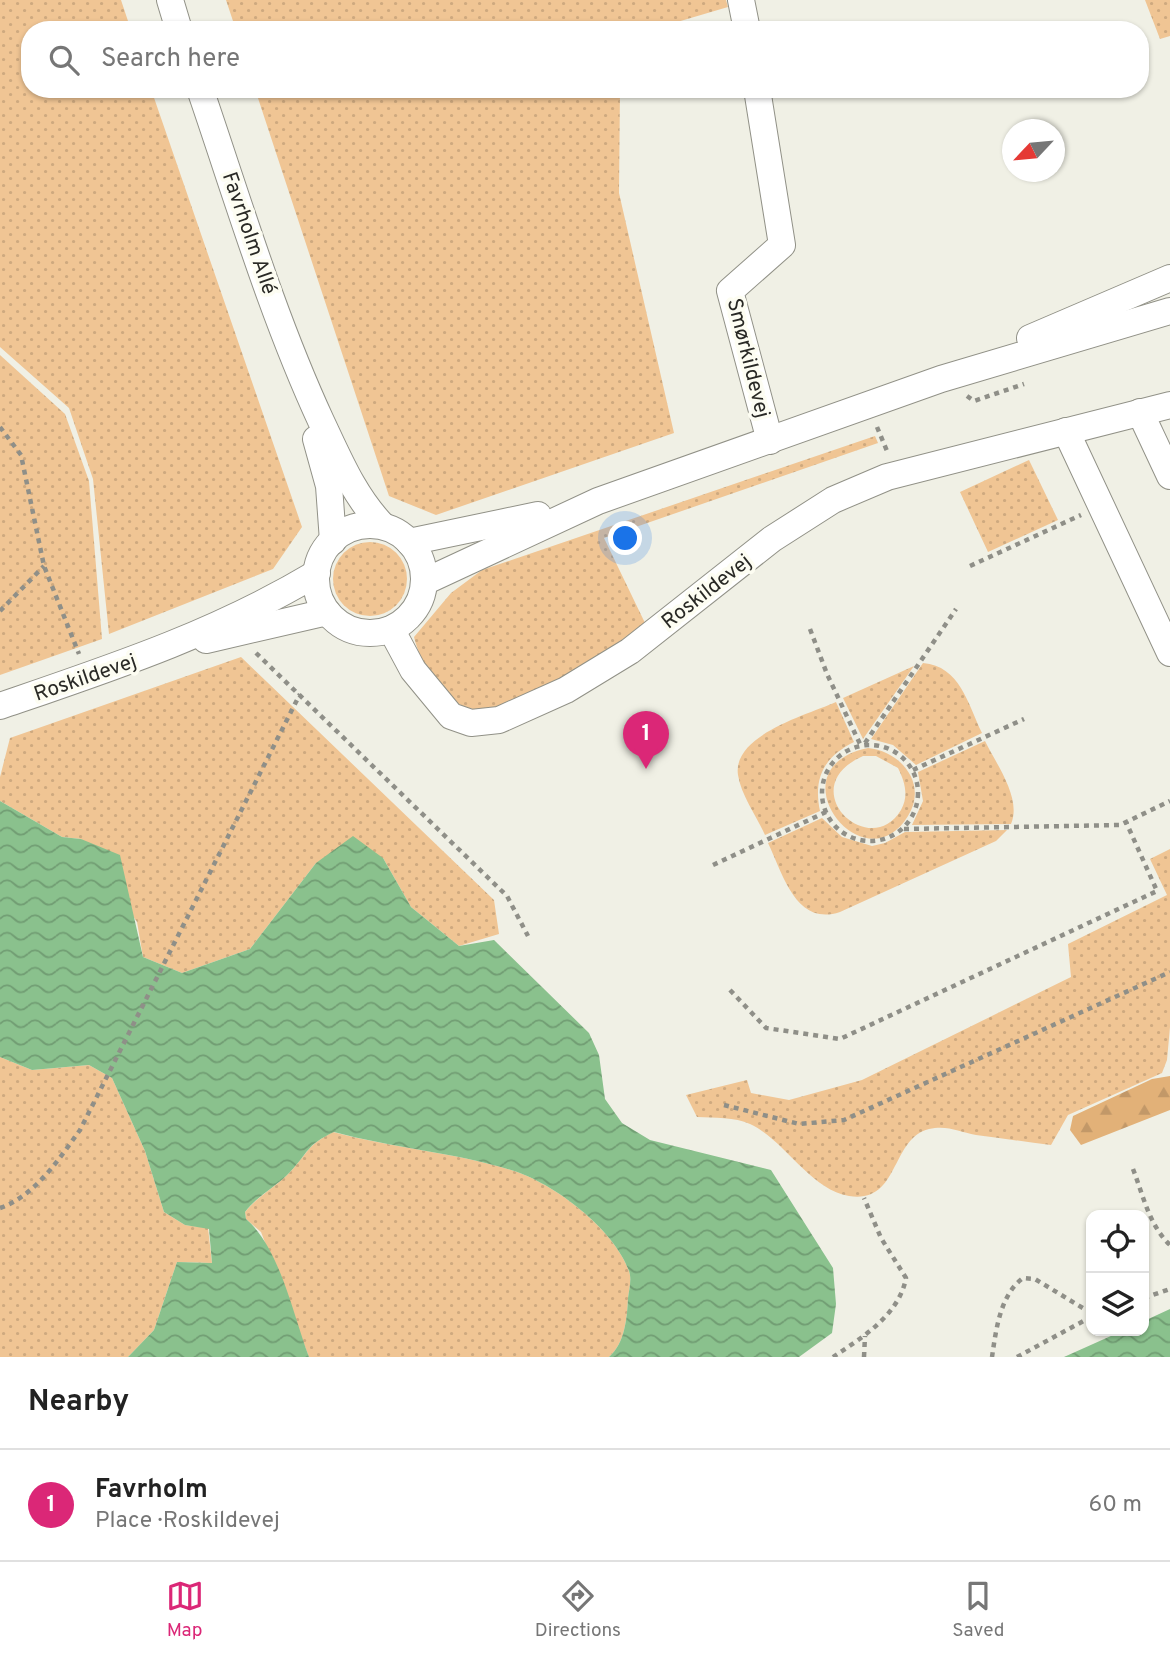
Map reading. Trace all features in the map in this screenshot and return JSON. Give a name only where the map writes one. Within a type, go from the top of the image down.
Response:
[{"type":"street","points":[[170,0],[176,21]]},
{"type":"street","points":[[741,0],[745,21]]},
{"type":"street","name":"Favrholm Allé","points":[[203,98],[300,376],[329,486],[333,541]]},
{"type":"street","name":"Smørkildevej","points":[[758,98],[782,245],[730,291],[770,440]]},
{"type":"street","points":[[941,379],[1106,303],[1170,278]]},
{"type":"street","points":[[424,582],[598,501],[941,379],[1170,311]]},
{"type":"street","name":"Favrholm Allé","points":[[300,376],[349,481],[364,506],[383,526]]},
{"type":"street","name":"Roskildevej","points":[[391,629],[413,670],[451,716],[471,723],[499,720],[566,690],[630,651],[772,539],[823,507],[897,474],[1170,405]]},
{"type":"street","points":[[1140,412],[1170,476]]},
{"type":"street","points":[[1066,431],[1170,653]]},
{"type":"street","points":[[410,542],[598,501]]},
{"type":"street","points":[[383,526],[410,542],[423,567],[422,597],[414,610],[391,629],[374,633],[356,632],[340,624],[327,612],[317,587],[320,558],[333,541],[353,528],[383,526]]},
{"type":"street","name":"Roskildevej","points":[[0,706],[170,647],[317,573]]},
{"type":"street","name":"Roskildevej","points":[[170,647],[327,612]]},
{"type":"path","points":[[869,406],[897,474]]},
{"type":"path","points":[[0,427],[21,455],[30,485],[44,566],[88,676]]},
{"type":"path","points":[[970,566],[1101,506]]},
{"type":"path","points":[[0,611],[44,566]]},
{"type":"path","points":[[863,743],[884,746],[901,755],[913,770],[918,785],[918,801],[913,816],[903,829],[890,838],[875,842],[859,841],[833,824],[826,811],[821,791],[826,771],[839,755],[863,743],[956,609]]},
{"type":"path","points":[[810,629],[827,674],[863,743]]},
{"type":"path","points":[[236,634],[507,896],[527,936]]},
{"type":"path","points":[[0,1208],[12,1204],[50,1171],[80,1130],[300,694]]},
{"type":"path","points":[[913,770],[1024,719]]},
{"type":"path","points":[[903,829],[1120,825],[1170,801]]},
{"type":"path","points":[[713,864],[826,811]]},
{"type":"path","points":[[730,989],[766,1028],[841,1040],[1157,891],[1126,822]]},
{"type":"path","points":[[724,1105],[799,1124],[844,1120],[1170,972]]},
{"type":"path","points":[[1133,1168],[1154,1223],[1160,1235],[1170,1245]]},
{"type":"path","points":[[833,1357],[865,1335],[903,1293],[906,1278],[881,1238],[864,1198]]},
{"type":"path","points":[[992,1357],[996,1326],[1014,1285],[1023,1278],[1035,1279],[1086,1312]]},
{"type":"path","points":[[1149,1296],[1170,1289]]},
{"type":"path","points":[[1017,1357],[1086,1318]]},
{"type":"path","points":[[864,1357],[865,1335]]},
{"type":"shaded area","points":[[0,0],[121,0],[128,21],[21,21],[21,98],[154,98],[302,527],[273,569],[109,634],[93,479],[69,408],[0,347]]},
{"type":"shaded area","points":[[226,0],[726,0],[728,7],[681,21],[233,21]]},
{"type":"shaded area","points":[[1145,0],[1170,0],[1170,36],[1160,39]]},
{"type":"shaded area","points":[[258,98],[620,98],[619,193],[674,433],[436,515],[389,496]]},
{"type":"shaded area","points":[[0,355],[65,414],[89,481],[102,639],[0,675]]},
{"type":"shaded area","points":[[875,436],[878,443],[604,538],[645,623],[562,678],[513,702],[491,708],[473,709],[452,699],[427,670],[414,637],[451,593],[482,570]]},
{"type":"shaded area","points":[[1029,460],[1058,520],[988,552],[960,492]]},
{"type":"shaded area","points":[[370,542],[384,545],[396,553],[404,565],[407,579],[404,593],[396,605],[384,613],[370,616],[356,613],[344,605],[336,593],[333,579],[336,565],[344,553],[356,545]]},
{"type":"shaded area","points":[[241,657],[494,900],[499,934],[459,946],[411,907],[383,858],[316,863],[250,949],[182,973],[143,957],[137,922],[81,839],[62,837],[0,801],[0,777],[10,738]]},
{"type":"shaded area","points":[[923,663],[946,671],[954,679],[967,699],[982,733],[916,765],[893,745],[871,739]]},
{"type":"shaded area","points":[[914,666],[863,739],[843,698]]},
{"type":"shaded area","points":[[836,702],[854,742],[835,754],[823,770],[818,788],[820,811],[765,835],[742,790],[738,775],[739,761],[747,749],[774,728]]},
{"type":"shaded area","points":[[985,741],[1011,792],[1011,824],[912,825],[923,801],[918,772]]},
{"type":"shaded area","points":[[868,748],[891,755],[908,771],[915,792],[913,804],[908,816],[890,835],[870,839],[850,831],[835,816],[826,797],[827,777],[840,760]],"holes":[[[863,756],[876,756],[898,768],[905,794],[901,810],[888,824],[872,828],[856,824],[843,814],[835,801],[834,785],[843,770]]]},
{"type":"shaded area","points":[[822,818],[842,837],[872,846],[885,843],[905,832],[1007,830],[996,841],[840,912],[825,915],[812,912],[793,895],[768,843]]},
{"type":"shaded area","points":[[1170,849],[1170,1027],[1167,1060],[1162,1073],[1068,1115],[1051,1145],[976,1135],[948,1128],[929,1129],[916,1135],[907,1145],[878,1190],[865,1196],[849,1196],[822,1184],[775,1141],[750,1124],[731,1119],[697,1117],[686,1095],[747,1080],[751,1093],[789,1100],[862,1080],[1071,977],[1068,944],[1167,895],[1150,859]]},
{"type":"shaded area","points":[[0,1057],[32,1070],[89,1065],[112,1078],[145,1151],[164,1212],[185,1225],[208,1228],[212,1263],[177,1262],[154,1330],[128,1357],[0,1357]]},
{"type":"shaded area","points":[[333,1132],[511,1170],[528,1176],[563,1197],[610,1239],[630,1274],[626,1322],[619,1345],[609,1357],[309,1357],[261,1232],[246,1219],[245,1212],[285,1177],[313,1146]]},
{"type":"green space","points":[[1170,1076],[1170,1110],[1081,1145],[1070,1130],[1073,1116],[1152,1079]]},
{"type":"water","points":[[0,801],[62,837],[81,839],[120,855],[143,957],[182,973],[250,949],[316,863],[353,836],[383,858],[411,907],[459,946],[494,940],[589,1033],[599,1055],[605,1099],[622,1123],[650,1140],[771,1170],[833,1268],[836,1304],[832,1333],[799,1357],[609,1357],[619,1345],[624,1330],[630,1274],[610,1239],[580,1210],[545,1185],[511,1170],[334,1132],[313,1145],[290,1172],[245,1212],[246,1219],[258,1232],[277,1264],[309,1357],[128,1357],[154,1330],[177,1262],[212,1263],[209,1229],[185,1225],[164,1212],[145,1151],[112,1078],[89,1065],[32,1070],[0,1057]]},
{"type":"water","points":[[1170,1309],[1170,1357],[1064,1357],[1111,1336],[1149,1336],[1149,1319]]},
{"type":"place","name":"Favrholm","points":[[646,769]]}]
